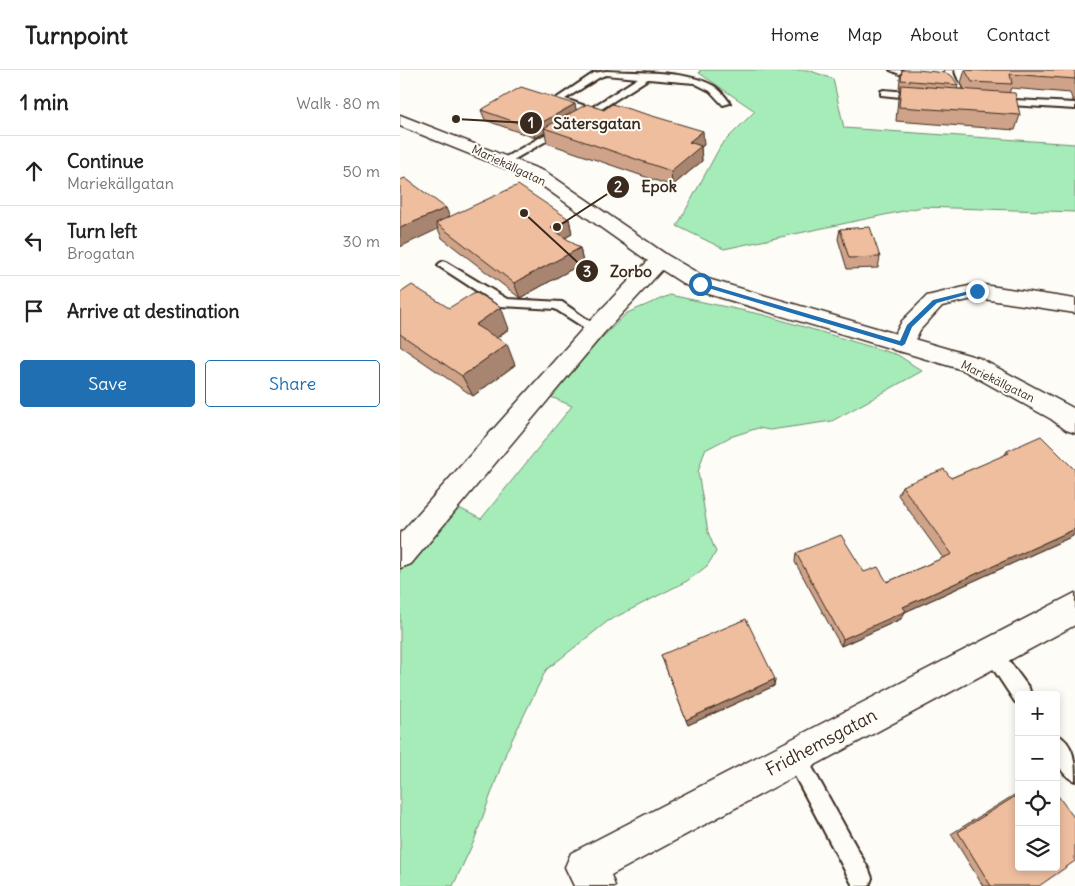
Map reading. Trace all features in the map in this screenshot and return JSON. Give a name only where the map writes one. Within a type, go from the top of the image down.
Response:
[{"type":"street","name":"Mariekällgatan","points":[[400,120],[540,176],[660,260],[700,284],[971,364],[1060,412],[1075,424]]},
{"type":"street","points":[[400,555],[595,329],[660,260]]},
{"type":"street","points":[[902,344],[910,326],[935,301],[977,291],[1075,306]]},
{"type":"street","name":"Fridhemsgatan","points":[[595,886],[585,867],[1075,608]]},
{"type":"lane","points":[[894,70],[913,75]]},
{"type":"lane","points":[[592,111],[558,100],[597,75],[606,73],[683,78],[697,81],[713,89],[726,103]]},
{"type":"lane","points":[[505,161],[592,111],[646,76]]},
{"type":"lane","points":[[947,76],[960,88],[963,100]]},
{"type":"lane","points":[[884,93],[933,97]]},
{"type":"lane","points":[[953,99],[1075,106]]},
{"type":"lane","points":[[444,265],[504,303],[558,306],[595,329]]},
{"type":"lane","points":[[992,652],[1019,691]]},
{"type":"lane","points":[[1060,750],[1075,771]]},
{"type":"lane","points":[[796,756],[861,878]]},
{"type":"green space","points":[[700,70],[808,70],[833,79],[844,128],[1075,144],[1075,212],[922,207],[724,249],[677,226],[721,145],[755,111],[699,73]]},
{"type":"green space","points":[[670,295],[764,315],[898,355],[922,371],[832,421],[770,430],[758,428],[730,437],[705,450],[698,472],[708,532],[716,552],[707,566],[687,581],[608,621],[546,670],[507,750],[474,841],[453,886],[400,886],[400,568],[451,504],[481,519],[572,406],[544,394],[627,313]]},
{"type":"building","points":[[902,70],[946,73],[952,76],[958,85],[901,80]]},
{"type":"building","points":[[965,70],[1075,70],[1075,79],[1010,74],[1012,84],[972,82]]},
{"type":"building","points":[[901,85],[1015,93],[1020,115],[899,107]]},
{"type":"building","points":[[521,87],[575,104],[532,128],[481,110]]},
{"type":"building","points":[[587,104],[604,110],[612,104],[703,131],[689,142],[701,146],[671,171],[544,128]]},
{"type":"building","points":[[405,178],[446,208],[400,228],[400,180]]},
{"type":"building","points":[[518,185],[569,219],[551,228],[580,248],[514,283],[436,223]]},
{"type":"building","points":[[870,227],[880,257],[849,258],[840,229]]},
{"type":"building","points":[[412,285],[449,308],[475,292],[501,307],[475,325],[507,344],[462,376],[400,334],[400,293]]},
{"type":"building","points":[[1041,436],[1075,470],[1075,529],[903,607],[906,611],[843,639],[796,553],[841,535],[864,572],[878,567],[887,582],[952,554],[902,486],[944,469],[951,478],[1009,453],[1007,451]]},
{"type":"building","points":[[746,619],[775,679],[686,720],[661,655]]},
{"type":"building","points":[[1015,796],[1015,871],[1060,871],[1060,798],[1075,819],[1075,861],[1039,886],[991,886],[958,832]]},
{"type":"place","name":"Sätersgatan","points":[[456,119]]},
{"type":"place","name":"Zorbo","points":[[524,213]]},
{"type":"place","name":"Epok","points":[[557,227]]},
{"type":"route","points":[[700,284],[902,344],[910,326],[935,301],[977,291]]}]
